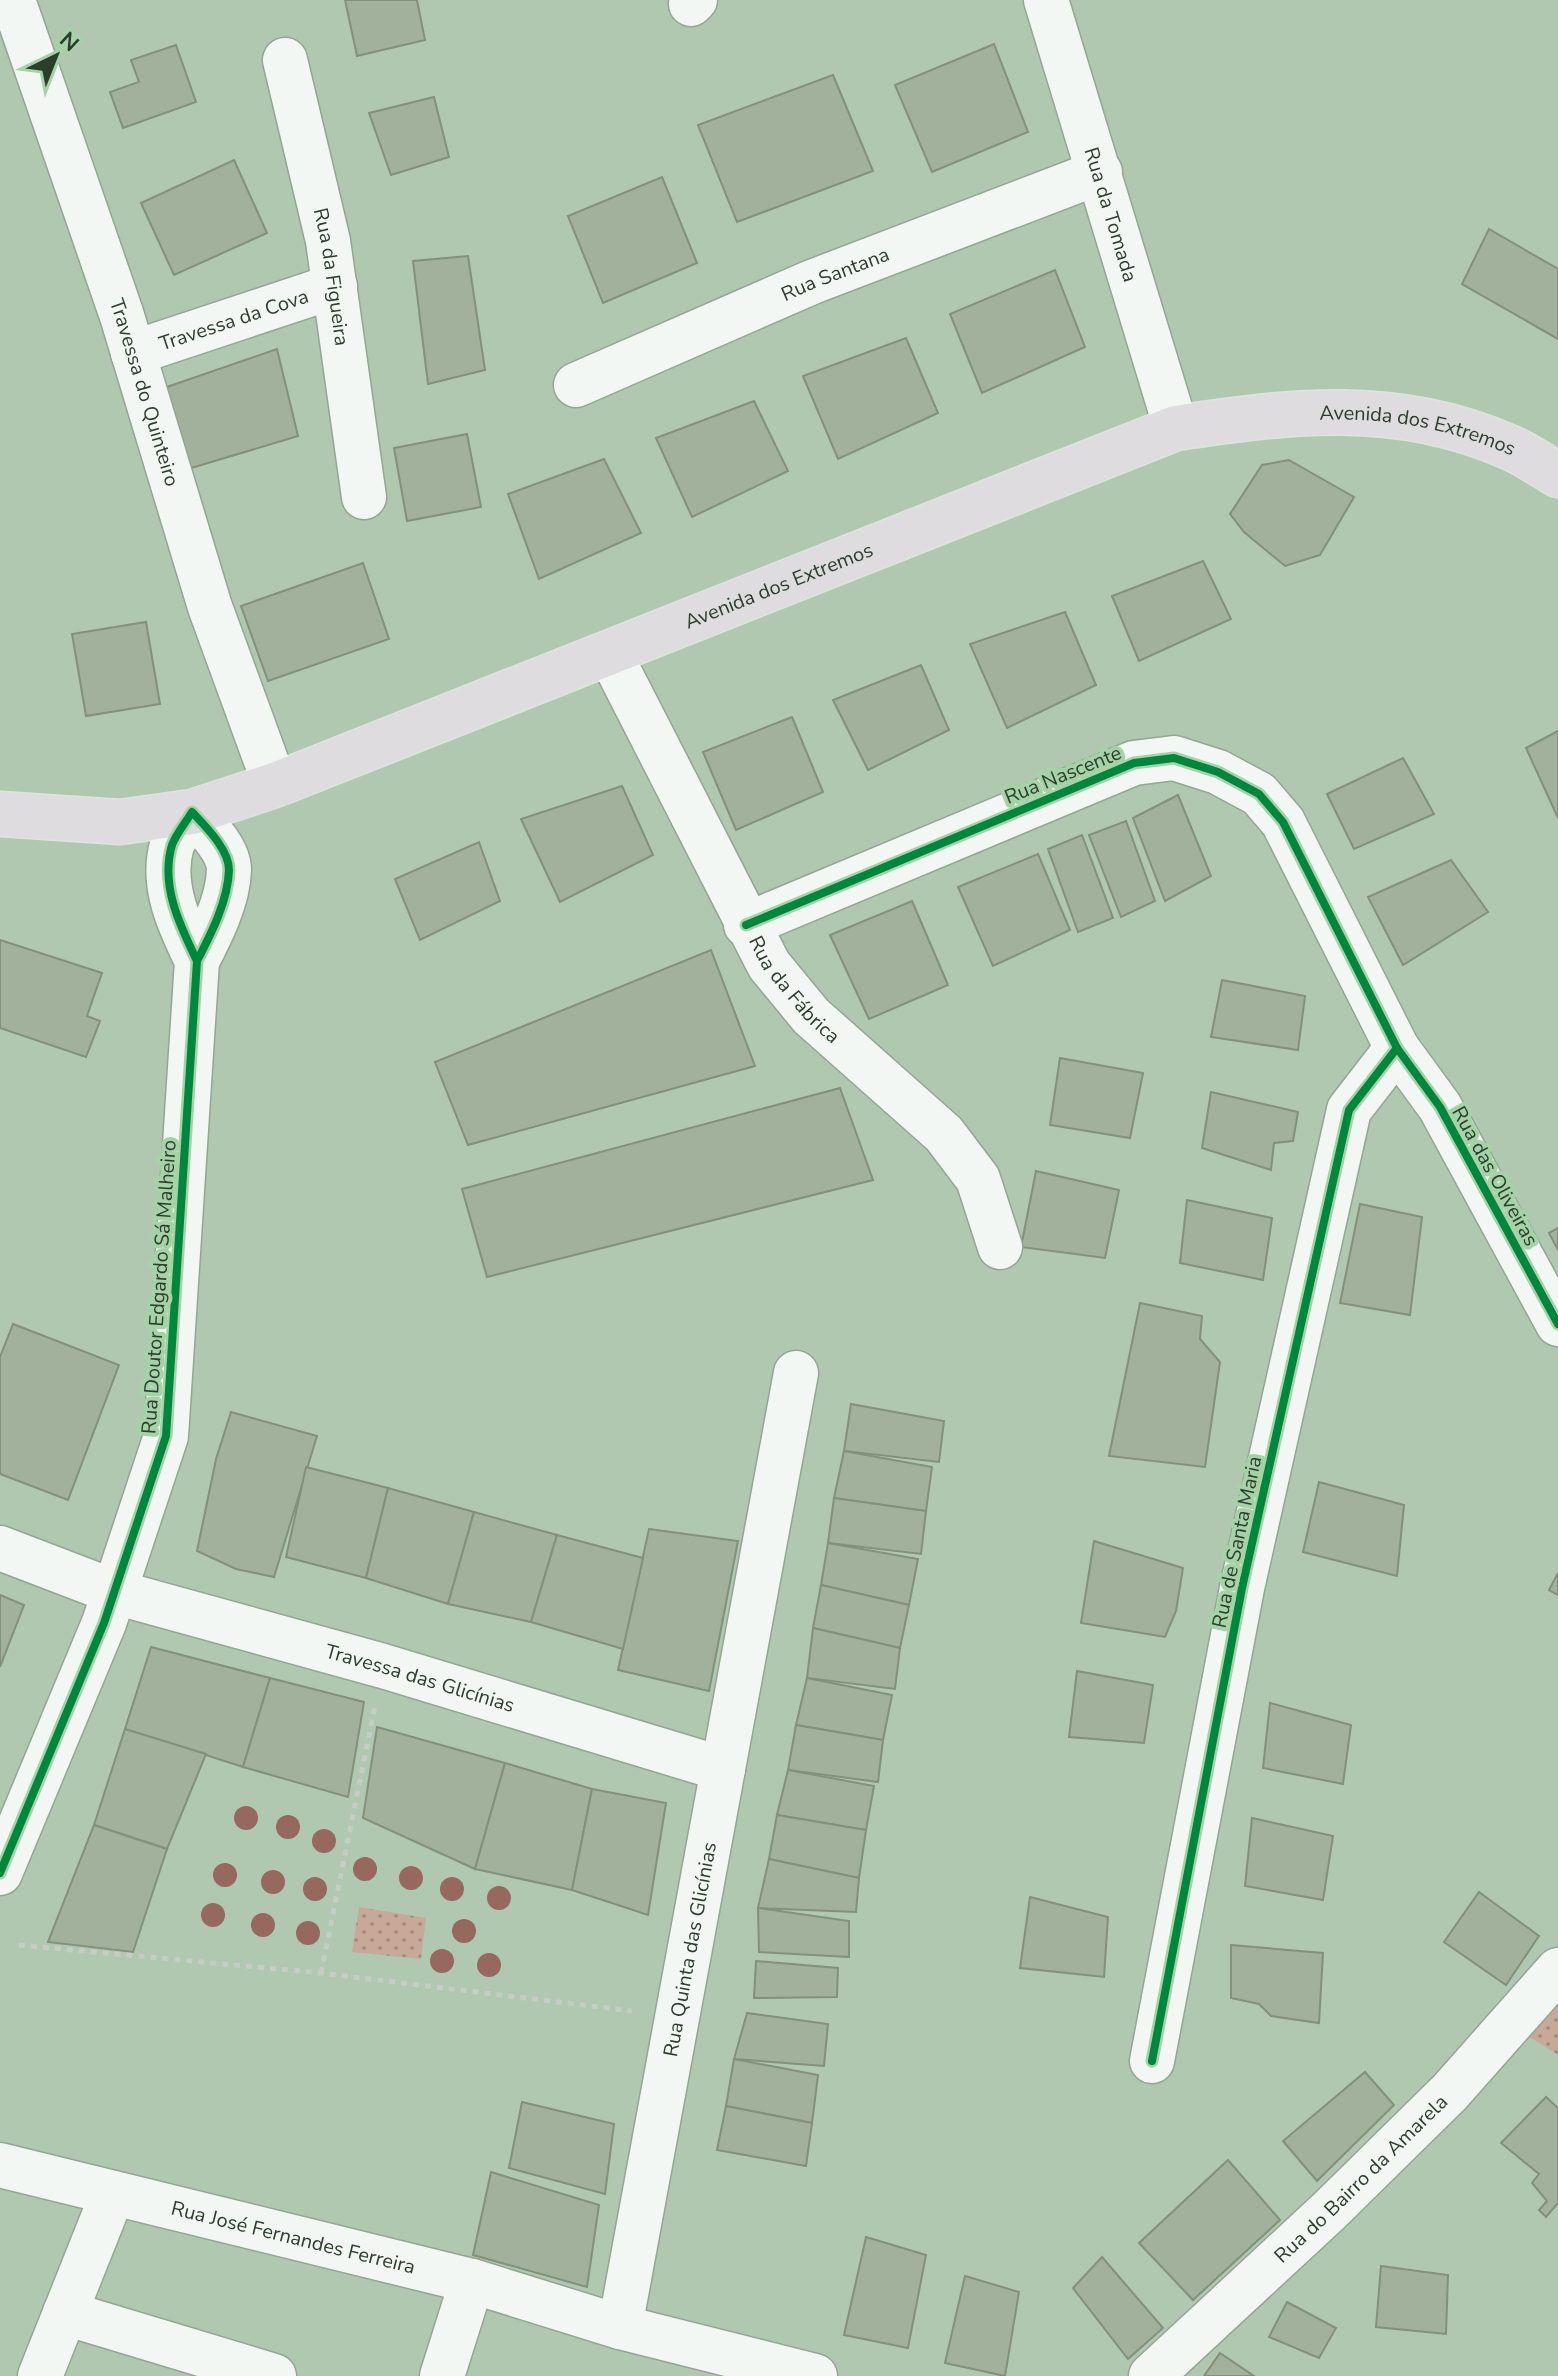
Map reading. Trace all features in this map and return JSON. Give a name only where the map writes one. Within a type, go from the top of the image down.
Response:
[{"type":"main road","name":"Avenida dos Extremos","points":[[0,814],[120,822],[192,812],[275,785],[1176,428],[1281,412],[1360,411],[1444,425],[1505,445],[1558,475]]},
{"type":"street","name":"Travessa do Quinteiro","points":[[13,0],[133,353],[210,607],[275,785]]},
{"type":"street","name":"Rua da Tomada","points":[[1046,0],[1176,428]]},
{"type":"street","name":"Rua da Figueira","points":[[285,60],[335,286],[364,497]]},
{"type":"street","name":"Rua Santana","points":[[576,385],[812,282],[1100,172]]},
{"type":"street","name":"Travessa da Cova","points":[[133,353],[335,286]]},
{"type":"street","name":"Rua da Fábrica","points":[[610,654],[746,925],[790,995],[944,1134],[978,1179],[1000,1247]]},
{"type":"street","name":"Rua Nascente","points":[[746,925],[1134,763],[1174,758],[1218,772],[1259,794],[1283,822],[1397,1048]]},
{"type":"street","name":"Rua Doutor Edgardo Sá Malheiro","points":[[0,1873],[115,1592],[166,1436],[197,961],[216,925],[229,868],[212,833],[192,812],[172,845],[169,883],[173,909],[197,961]]},
{"type":"street","name":"Rua das Oliveiras","points":[[1397,1048],[1440,1107],[1558,1324]]},
{"type":"street","name":"Rua de Santa Maria","points":[[1152,2061],[1242,1588],[1349,1110],[1397,1048]]},
{"type":"street","name":"Rua Quinta das Glicínias","points":[[620,2327],[796,1373]]},
{"type":"street","name":"Travessa das Glicínias","points":[[0,1548],[115,1592],[383,1666],[723,1769]]},
{"type":"street","name":"Rua do Bairro da Amarela","points":[[1151,2376],[1329,2211],[1439,2103],[1558,1970]]},
{"type":"street","name":"Rua José Fernandes Ferreira","points":[[0,2165],[472,2281],[620,2327]]},
{"type":"street","points":[[40,2376],[113,2193]]},
{"type":"street","points":[[442,2376],[472,2281]]},
{"type":"street","points":[[65,2313],[274,2376]]},
{"type":"street","points":[[620,2327],[815,2376]]},
{"type":"path","points":[[321,1973],[383,1666]]},
{"type":"path","points":[[19,1945],[321,1973],[632,2011]]},
{"type":"shaded area","points":[[359,1907],[426,1918],[421,1959],[352,1952]]},
{"type":"shaded area","points":[[1558,1974],[1558,2055],[1522,2032]]},
{"type":"building","points":[[345,0],[417,0],[425,40],[357,56]]},
{"type":"building","points":[[994,44],[1028,132],[932,172],[895,85]]},
{"type":"building","points":[[176,45],[196,102],[123,128],[110,92],[139,82],[131,60]]},
{"type":"building","points":[[833,75],[873,171],[737,222],[698,125]]},
{"type":"building","points":[[434,97],[449,157],[391,175],[369,113]]},
{"type":"building","points":[[234,160],[267,233],[174,275],[141,203]]},
{"type":"building","points":[[662,177],[697,263],[603,303],[568,216]]},
{"type":"building","points":[[1489,229],[1558,269],[1558,339],[1462,284]]},
{"type":"building","points":[[468,256],[485,370],[428,384],[413,261]]},
{"type":"building","points":[[1055,270],[1085,347],[982,393],[950,314]]},
{"type":"building","points":[[906,338],[938,413],[838,459],[803,376]]},
{"type":"building","points":[[277,349],[298,436],[188,469],[164,388]]},
{"type":"building","points":[[754,401],[788,471],[692,517],[656,438]]},
{"type":"building","points":[[467,434],[481,507],[407,521],[394,448]]},
{"type":"building","points":[[604,459],[641,533],[539,579],[508,494]]},
{"type":"building","points":[[1289,460],[1354,497],[1320,555],[1285,566],[1244,532],[1230,514],[1262,465]]},
{"type":"building","points":[[1203,561],[1231,619],[1139,661],[1112,596]]},
{"type":"building","points":[[363,563],[389,639],[268,681],[241,606]]},
{"type":"building","points":[[1065,612],[1096,685],[1007,728],[970,644]]},
{"type":"building","points":[[146,622],[160,704],[86,716],[72,634]]},
{"type":"building","points":[[921,665],[949,730],[868,770],[833,700]]},
{"type":"building","points":[[792,717],[823,792],[736,830],[703,752]]},
{"type":"building","points":[[1558,731],[1558,818],[1526,748]]},
{"type":"building","points":[[1403,758],[1434,814],[1354,849],[1327,794]]},
{"type":"building","points":[[622,786],[653,855],[560,902],[521,819]]},
{"type":"building","points":[[1178,795],[1211,876],[1165,901],[1133,818]]},
{"type":"building","points":[[1126,821],[1155,901],[1121,917],[1089,835]]},
{"type":"building","points":[[1082,835],[1113,918],[1078,932],[1048,849]]},
{"type":"building","points":[[479,842],[500,901],[420,940],[395,879]]},
{"type":"building","points":[[1038,854],[1070,930],[993,966],[958,887]]},
{"type":"building","points":[[1451,860],[1488,912],[1403,965],[1368,897]]},
{"type":"building","points":[[912,901],[948,985],[869,1019],[830,935]]},
{"type":"building","points":[[0,940],[102,973],[87,1016],[100,1021],[86,1057],[0,1028]]},
{"type":"building","points":[[711,950],[755,1066],[468,1145],[435,1062]]},
{"type":"building","points":[[1222,980],[1305,996],[1298,1050],[1211,1037]]},
{"type":"building","points":[[1060,1058],[1143,1073],[1130,1138],[1050,1125]]},
{"type":"building","points":[[840,1088],[873,1180],[487,1277],[462,1189]]},
{"type":"building","points":[[1211,1092],[1298,1112],[1293,1141],[1274,1143],[1271,1170],[1202,1148]]},
{"type":"building","points":[[1036,1171],[1119,1190],[1105,1258],[1021,1247]]},
{"type":"building","points":[[1187,1200],[1272,1218],[1263,1280],[1180,1263]]},
{"type":"building","points":[[1360,1204],[1422,1217],[1410,1315],[1340,1303]]},
{"type":"building","points":[[1558,1228],[1558,1250],[1549,1233]]},
{"type":"building","points":[[1140,1303],[1202,1316],[1200,1339],[1220,1362],[1205,1467],[1109,1456]]},
{"type":"building","points":[[13,1324],[119,1365],[68,1500],[0,1474],[0,1357]]},
{"type":"building","points":[[851,1404],[944,1421],[939,1462],[844,1451]]},
{"type":"building","points":[[231,1412],[317,1436],[274,1577],[236,1569],[197,1551],[216,1459]]},
{"type":"building","points":[[844,1451],[932,1467],[926,1511],[834,1498]]},
{"type":"building","points":[[306,1467],[388,1488],[366,1578],[286,1557]]},
{"type":"building","points":[[1319,1482],[1404,1505],[1397,1576],[1303,1552]]},
{"type":"building","points":[[388,1488],[474,1512],[448,1604],[366,1578]]},
{"type":"building","points":[[834,1498],[926,1511],[921,1554],[828,1543]]},
{"type":"building","points":[[474,1512],[557,1535],[531,1622],[448,1604]]},
{"type":"building","points":[[649,1529],[738,1541],[709,1691],[618,1670]]},
{"type":"building","points":[[557,1535],[643,1558],[623,1649],[531,1622]]},
{"type":"building","points":[[1094,1541],[1183,1568],[1176,1611],[1165,1637],[1081,1623]]},
{"type":"building","points":[[828,1543],[918,1559],[909,1605],[821,1585]]},
{"type":"building","points":[[1558,1573],[1558,1595],[1549,1590]]},
{"type":"building","points":[[821,1585],[909,1605],[900,1648],[813,1628]]},
{"type":"building","points":[[0,1595],[24,1605],[0,1667]]},
{"type":"building","points":[[813,1628],[900,1648],[895,1689],[807,1678]]},
{"type":"building","points":[[151,1647],[270,1678],[243,1767],[125,1729]]},
{"type":"building","points":[[1077,1671],[1153,1685],[1144,1743],[1069,1737]]},
{"type":"building","points":[[270,1678],[364,1702],[348,1797],[243,1767]]},
{"type":"building","points":[[807,1678],[892,1695],[883,1740],[796,1725]]},
{"type":"building","points":[[1270,1703],[1351,1725],[1343,1784],[1263,1768]]},
{"type":"building","points":[[796,1725],[883,1740],[878,1782],[788,1770]]},
{"type":"building","points":[[377,1727],[505,1763],[475,1869],[363,1818]]},
{"type":"building","points":[[125,1729],[206,1754],[167,1849],[94,1825]]},
{"type":"building","points":[[505,1763],[592,1789],[572,1890],[475,1869]]},
{"type":"building","points":[[788,1770],[874,1786],[866,1830],[777,1815]]},
{"type":"building","points":[[592,1789],[666,1803],[648,1915],[572,1890]]},
{"type":"building","points":[[777,1815],[866,1830],[859,1878],[769,1859]]},
{"type":"building","points":[[1252,1818],[1333,1836],[1323,1900],[1245,1886]]},
{"type":"building","points":[[94,1825],[167,1849],[133,1952],[48,1942]]},
{"type":"building","points":[[769,1859],[859,1878],[856,1912],[758,1908]]},
{"type":"building","points":[[1479,1892],[1539,1936],[1506,1985],[1444,1942]]},
{"type":"building","points":[[1030,1897],[1108,1917],[1104,1977],[1020,1968]]},
{"type":"building","points":[[758,1908],[849,1921],[849,1957],[759,1952]]},
{"type":"building","points":[[1231,1945],[1323,1953],[1319,2023],[1271,2016],[1259,2004],[1231,1998]]},
{"type":"building","points":[[756,1961],[838,1968],[837,1997],[754,1998]]},
{"type":"building","points":[[747,2013],[828,2024],[824,2066],[734,2059]]},
{"type":"building","points":[[734,2059],[818,2075],[812,2123],[726,2106]]},
{"type":"building","points":[[1365,2072],[1394,2105],[1317,2181],[1283,2141]]},
{"type":"building","points":[[1546,2097],[1558,2108],[1558,2203],[1546,2217],[1539,2210],[1547,2201],[1532,2183],[1539,2174],[1501,2143]]},
{"type":"building","points":[[522,2102],[614,2124],[605,2194],[509,2168]]},
{"type":"building","points":[[726,2106],[812,2123],[806,2166],[717,2150]]},
{"type":"building","points":[[1228,2160],[1280,2220],[1193,2300],[1139,2243]]},
{"type":"building","points":[[491,2172],[599,2205],[587,2287],[473,2255]]},
{"type":"building","points":[[866,2237],[926,2255],[908,2348],[844,2335]]},
{"type":"building","points":[[1102,2257],[1163,2328],[1128,2359],[1073,2288]]},
{"type":"building","points":[[1381,2266],[1448,2275],[1446,2334],[1376,2327]]},
{"type":"building","points":[[965,2276],[1019,2292],[1005,2376],[945,2363]]},
{"type":"building","points":[[1287,2302],[1336,2328],[1319,2358],[1269,2337]]},
{"type":"building","points":[[1220,2353],[1254,2376],[1204,2376]]},
{"type":"cycle path","points":[[746,925],[1134,763],[1174,758],[1218,772],[1259,794],[1283,822],[1397,1048],[1440,1107],[1558,1324]]},
{"type":"cycle path","points":[[0,1873],[104,1623],[166,1436],[197,961],[222,905],[229,870],[221,846],[192,812],[172,845],[168,875],[178,919],[197,961]]},
{"type":"cycle path","points":[[1152,2061],[1242,1588],[1349,1110],[1397,1048]]}]
